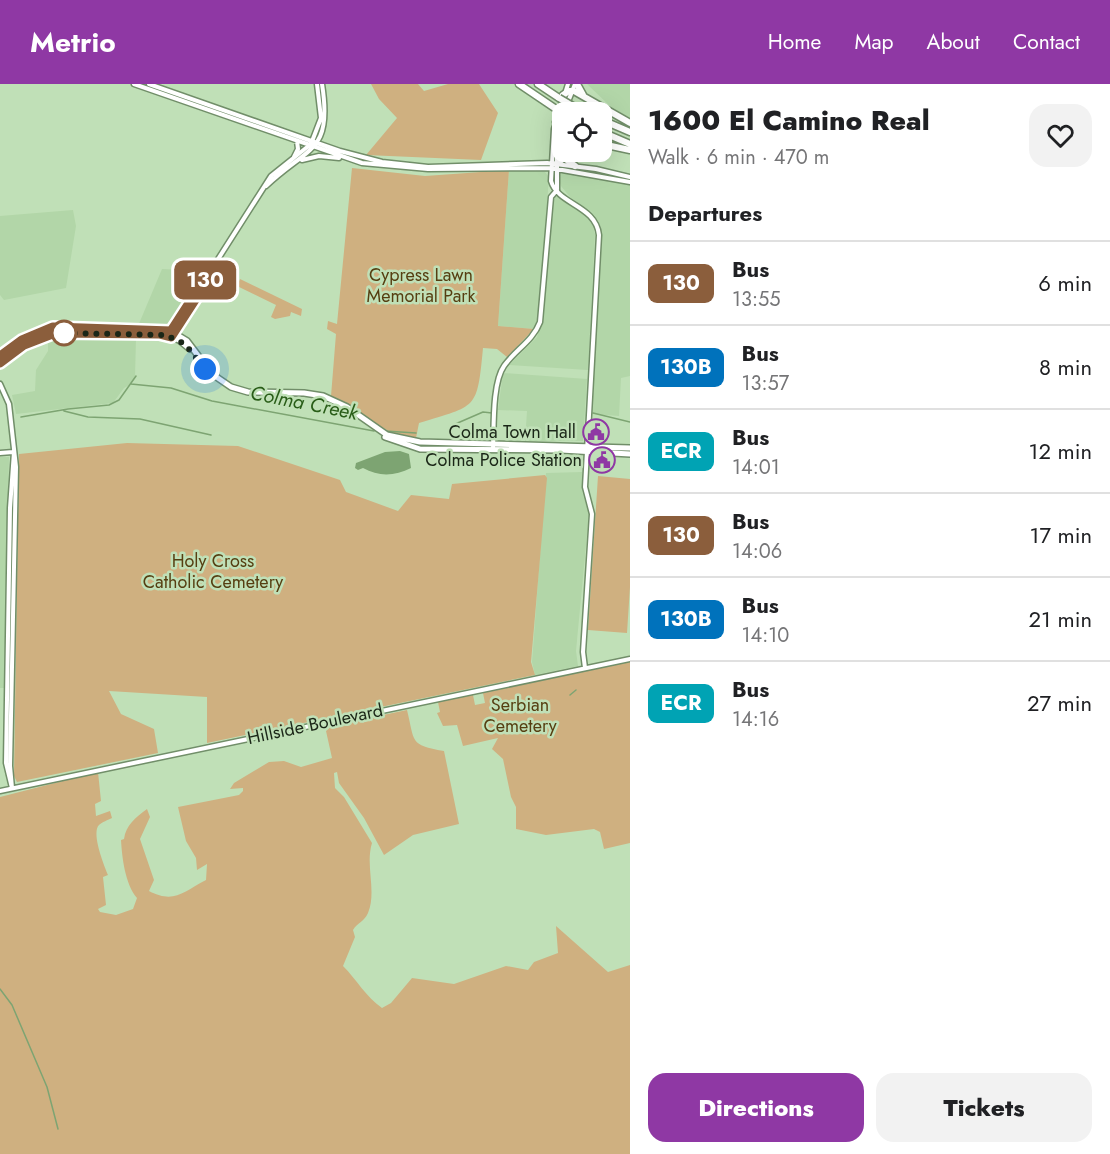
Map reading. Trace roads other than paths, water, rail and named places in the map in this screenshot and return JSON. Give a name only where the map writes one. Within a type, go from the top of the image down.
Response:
[{"type":"highway","points":[[519,84],[552,105]]},
{"type":"highway","points":[[538,84],[568,102]]},
{"type":"highway","points":[[561,96],[573,86],[588,100],[630,123]]},
{"type":"highway","points":[[612,124],[630,132]]},
{"type":"highway","points":[[612,136],[630,144]]},
{"type":"highway","points":[[612,146],[630,150]]},
{"type":"highway","points":[[553,166],[558,162]]},
{"type":"highway","points":[[571,162],[575,166]]},
{"type":"main road","points":[[134,84],[297,141],[324,145],[365,158],[409,166],[575,166],[630,177]]},
{"type":"main road","points":[[149,84],[304,138],[351,160]]},
{"type":"main road","points":[[317,84],[321,117],[318,134],[324,145]]},
{"type":"main road","points":[[263,189],[314,144],[325,113],[322,84]]},
{"type":"main road","points":[[565,102],[573,86]]},
{"type":"main road","points":[[561,96],[561,102]]},
{"type":"main road","points":[[304,138],[318,134]]},
{"type":"main road","points":[[293,158],[298,149],[297,141]]},
{"type":"main road","points":[[172,334],[274,172],[314,144]]},
{"type":"main road","points":[[290,164],[318,156],[382,166],[428,170],[553,166],[630,182]]},
{"type":"main road","points":[[493,446],[499,374],[533,335],[540,322],[554,162]]},
{"type":"main road","points":[[551,197],[557,189],[554,162]]},
{"type":"main road","points":[[551,181],[557,189],[591,215],[599,232],[585,489],[592,516],[583,651],[585,668]]},
{"type":"main road","points":[[0,356],[22,340],[53,327],[172,334],[189,344],[215,377],[235,388],[254,392],[310,394],[328,398],[352,410],[383,432],[401,439],[493,446],[630,448]]},
{"type":"main road","points":[[0,363],[24,345],[55,333],[172,334]]},
{"type":"main road","points":[[0,384],[8,402],[14,452],[10,766],[12,788]]},
{"type":"main road","points":[[587,448],[630,454]]},
{"type":"main road","points":[[0,453],[14,452]]},
{"type":"main road","name":"Hillside Boulevard","points":[[0,790],[630,659]]},
{"type":"waterway","name":"Colma Creek","points":[[21,417],[109,405],[119,400],[136,376]]},
{"type":"waterway","name":"Colma Creek","points":[[131,384],[171,388],[212,401],[374,431]]},
{"type":"waterway","points":[[64,411],[88,417],[140,419],[211,435]]},
{"type":"waterway","name":"Colma Creek","points":[[453,425],[483,412],[492,413]]},
{"type":"waterway","name":"Colma Creek","points":[[593,413],[630,422]]},
{"type":"waterway","name":"Colma Creek","points":[[385,431],[416,433]]},
{"type":"waterway","points":[[570,695],[576,690]]},
{"type":"waterway","points":[[0,989],[12,1005],[47,1087],[58,1129]]},
{"type":"place","name":"Colma Town Hall","points":[[596,432]]},
{"type":"place","name":"Colma Police Station","points":[[602,460]]},
{"type":"park label","name":"Cypress Lawn Memorial Park","points":[[421,285]]},
{"type":"park label","name":"Holy Cross Catholic Cemetery","points":[[213,571]]},
{"type":"park label","name":"Serbian Cemetery","points":[[520,715]]}]
